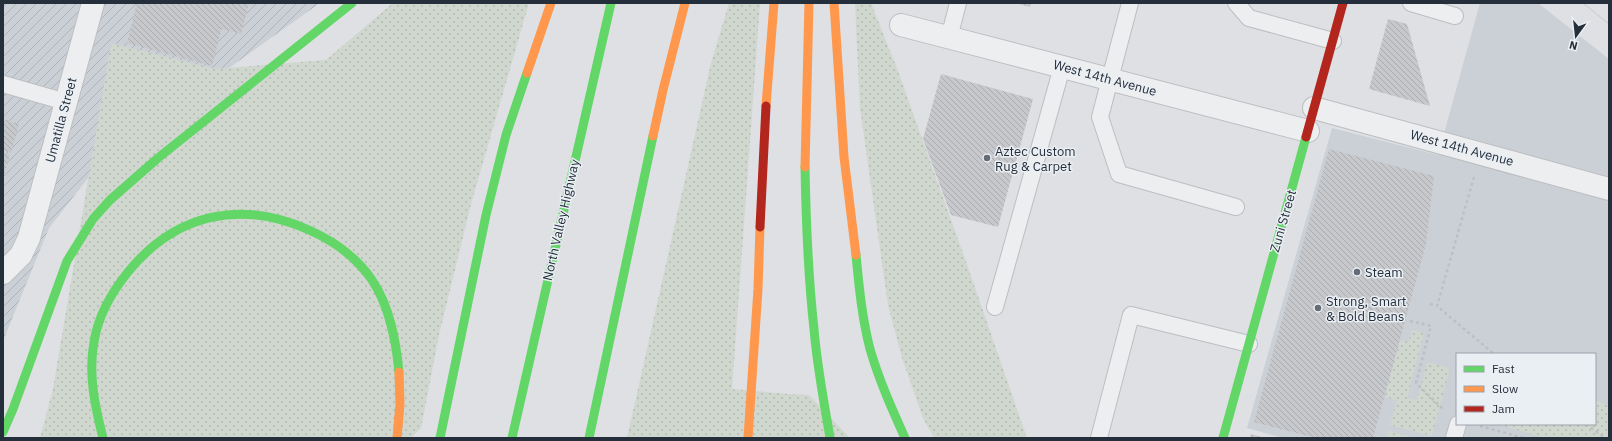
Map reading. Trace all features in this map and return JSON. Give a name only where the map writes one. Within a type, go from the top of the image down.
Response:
[{"type":"main road","points":[[3,432],[13,409],[67,261],[93,219],[110,200],[158,158],[352,3]]},
{"type":"main road","points":[[440,438],[486,215],[504,142],[551,3]]},
{"type":"main road","name":"North Valley Highway","points":[[512,438],[611,3]]},
{"type":"main road","points":[[589,438],[663,90],[685,3]]},
{"type":"main road","points":[[748,438],[758,290],[764,137],[774,3]]},
{"type":"main road","points":[[809,3],[806,112],[806,224],[812,326],[830,438]]},
{"type":"main road","points":[[834,3],[844,157],[862,308],[870,348],[882,385],[905,438]]},
{"type":"main road","name":"Zuni Street","points":[[1223,438],[1343,3]]},
{"type":"main road","points":[[103,438],[92,382],[92,363],[96,330],[105,304],[135,262],[170,234],[190,223],[238,213],[278,217],[295,223],[345,250],[360,264],[371,278],[382,295],[392,324],[398,360],[401,397],[397,438]]},
{"type":"main road","points":[[758,290],[759,414]]},
{"type":"main road","points":[[21,416],[34,352]]},
{"type":"street","name":"Umatilla Street","points":[[3,273],[22,255],[29,238],[93,3]]},
{"type":"street","name":"West 14th Avenue","points":[[902,25],[1308,131]]},
{"type":"street","name":"West 14th Avenue","points":[[1314,108],[1609,189]]},
{"type":"lane","points":[[949,38],[958,3]]},
{"type":"lane","points":[[1130,3],[1100,117],[1119,174],[1236,207]]},
{"type":"lane","points":[[1236,3],[1249,18],[1333,41]]},
{"type":"lane","points":[[1411,3],[1454,16]]},
{"type":"lane","points":[[995,307],[1062,67]]},
{"type":"lane","points":[[3,84],[66,102]]},
{"type":"lane","points":[[1099,438],[1131,315],[1249,344]]},
{"type":"lane","points":[[1454,438],[1458,425]]},
{"type":"path","points":[[1474,176],[1437,306],[1493,353]]},
{"type":"path","points":[[1430,304],[1435,305]]},
{"type":"path","points":[[1410,321],[1431,326],[1416,383],[1443,410]]},
{"type":"path","points":[[1477,425],[1524,438]]},
{"type":"path","points":[[1587,425],[1605,438]]},
{"type":"shaded area","points":[[3,3],[320,3],[177,105],[99,164],[49,228],[3,341]]},
{"type":"shaded area","points":[[393,3],[529,3],[471,204],[439,335],[421,428],[411,438],[40,438],[53,389],[111,43],[215,69],[326,60]]},
{"type":"shaded area","points":[[729,3],[760,3],[732,389],[809,395],[850,438],[627,438],[711,63]]},
{"type":"shaded area","points":[[855,3],[871,3],[898,71],[1027,438],[934,438],[923,418],[902,358],[888,305],[860,108]]},
{"type":"shaded area","points":[[1480,3],[1538,3],[1609,59],[1609,438],[1283,438],[1247,428],[1332,128],[1438,155]]},
{"type":"shaded area","points":[[1412,330],[1424,333],[1407,398],[1417,400],[1427,362],[1450,368],[1432,436],[1390,425],[1397,400],[1385,397],[1400,340],[1409,342]]},
{"type":"shaded area","points":[[1596,401],[1609,405],[1609,438],[1545,438],[1500,425],[1596,425]]},
{"type":"shaded area","points":[[1389,431],[1415,438],[1387,438]]},
{"type":"shaded area","points":[[1377,435],[1387,438],[1376,438]]},
{"type":"building","points":[[137,3],[249,3],[241,34],[222,29],[225,16],[212,66],[127,43]]},
{"type":"building","points":[[1015,3],[1031,3],[1030,7]]},
{"type":"building","points":[[1388,19],[1407,24],[1430,106],[1369,89]]},
{"type":"building","points":[[941,74],[1033,99],[998,227],[951,215],[923,139]]},
{"type":"building","points":[[3,119],[19,124],[11,153],[3,150]]},
{"type":"building","name":"Steam","points":[[1329,149],[1434,176],[1426,244],[1373,438],[1316,438],[1254,422]]},
{"type":"building","points":[[3,153],[10,155],[3,178]]},
{"type":"building","points":[[1251,434],[1265,438],[1250,438]]},
{"type":"tram line","points":[[1583,3],[1609,24]]},
{"type":"traffic: fast","points":[[3,432],[13,409],[67,261],[93,219],[110,200],[158,158],[352,3]]},
{"type":"traffic: fast","points":[[512,438],[611,3]]},
{"type":"traffic: fast","points":[[440,438],[486,215],[506,135],[527,73]]},
{"type":"traffic: fast","points":[[589,438],[653,136]]},
{"type":"traffic: fast","points":[[1223,438],[1306,137]]},
{"type":"traffic: fast","points":[[805,167],[808,248],[815,343],[830,438]]},
{"type":"traffic: fast","points":[[103,438],[93,390],[92,354],[96,332],[106,305],[128,272],[146,252],[166,237],[188,225],[210,218],[234,214],[258,215],[283,221],[318,234],[352,257],[372,280],[388,313],[394,336],[399,372]]},
{"type":"traffic: fast","points":[[856,255],[863,314],[870,349],[882,383],[905,438]]},
{"type":"traffic: slow","points":[[527,73],[551,3]]},
{"type":"traffic: slow","points":[[653,136],[685,3]]},
{"type":"traffic: slow","points":[[766,106],[774,3]]},
{"type":"traffic: slow","points":[[805,167],[809,3]]},
{"type":"traffic: slow","points":[[834,3],[844,157],[856,255]]},
{"type":"traffic: slow","points":[[748,438],[758,289],[760,227]]},
{"type":"traffic: slow","points":[[397,438],[400,404],[399,372]]},
{"type":"traffic: jam","points":[[1306,137],[1343,3]]},
{"type":"traffic: jam","points":[[760,227],[766,106]]},
{"type":"place","name":"Aztec Custom Rug & Carpet","points":[[987,158]]},
{"type":"place","name":"Steam","points":[[1357,272]]},
{"type":"place","name":"Strong, Smart & Bold Beans","points":[[1318,308]]}]
